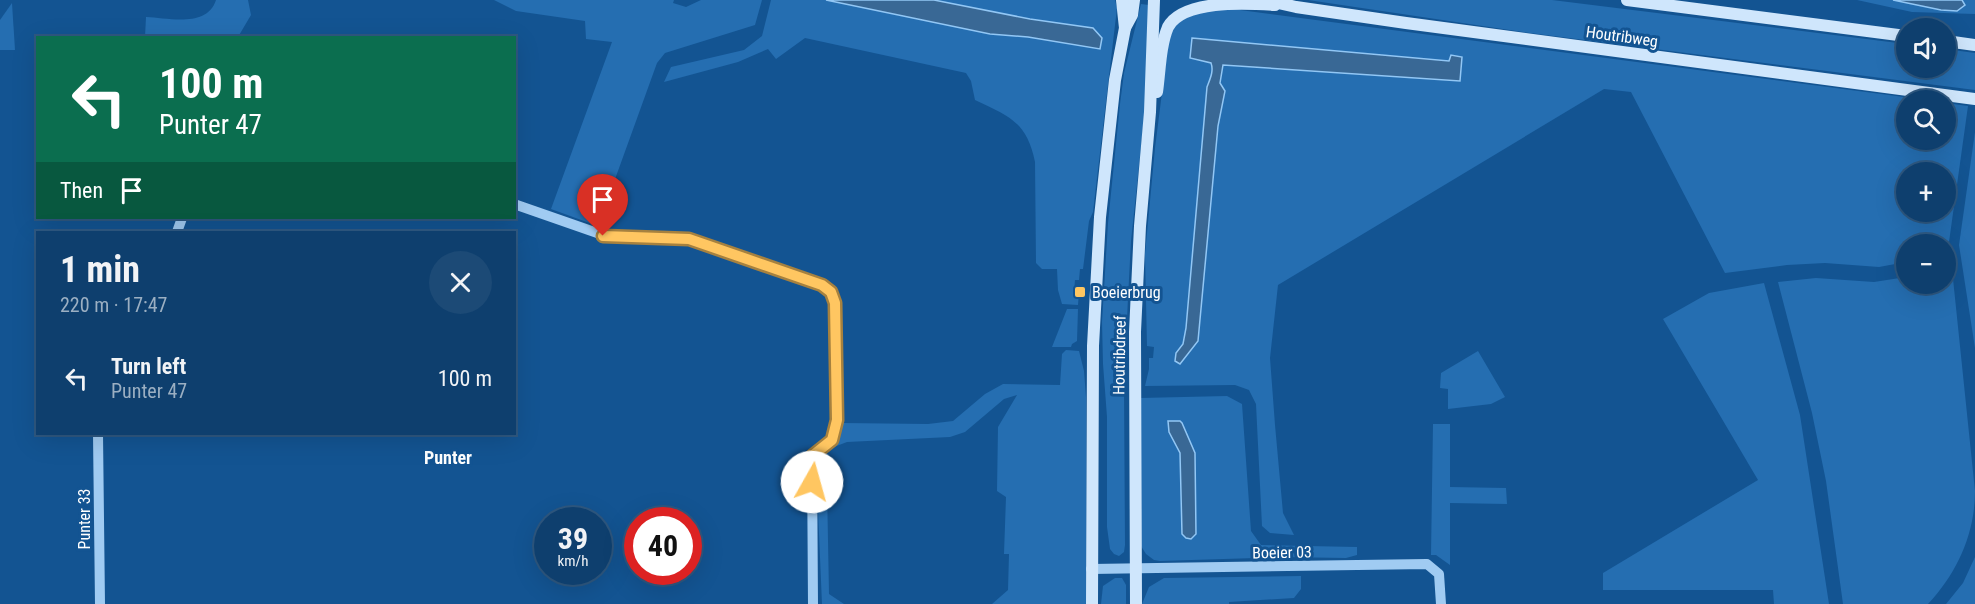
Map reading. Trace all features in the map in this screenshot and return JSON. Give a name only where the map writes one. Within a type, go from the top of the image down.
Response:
[{"type":"main road","name":"Houtribdreef","points":[[1092,604],[1094,346],[1100,217],[1115,80],[1125,28],[1122,0]]},
{"type":"main road","name":"Houtribdreef","points":[[1125,28],[1132,15],[1134,0]]},
{"type":"main road","name":"Houtribdreef","points":[[1136,604],[1135,333],[1140,226],[1150,112],[1154,0]]},
{"type":"main road","name":"Houtribweg","points":[[1265,0],[1296,7],[1417,25],[1975,99]]},
{"type":"main road","points":[[1627,0],[1896,35]]},
{"type":"main road","points":[[1150,112],[1156,98],[1167,29],[1179,11],[1190,4],[1204,1],[1296,7]]},
{"type":"main road","points":[[1956,42],[1975,45]]},
{"type":"street","points":[[516,205],[603,236],[689,239],[822,285],[831,292],[835,303],[837,420],[832,440],[812,456],[813,604]]},
{"type":"street","name":"Punter 33","points":[[98,435],[100,604]]},
{"type":"street","name":"Boeier 03","points":[[1091,569],[1427,564],[1439,574],[1441,604]]},
{"type":"shaded area","points":[[216,0],[248,0],[251,15],[239,36],[145,36],[146,17],[196,18],[211,9]]},
{"type":"shaded area","points":[[494,0],[674,0],[673,3],[686,7],[701,0],[762,0],[755,25],[665,53],[657,63],[597,229],[595,225],[551,209],[612,42],[586,39],[585,21],[516,11]]},
{"type":"shaded area","points":[[771,0],[826,0],[990,34],[1028,37],[1093,28],[1030,19],[934,0],[1115,0],[1117,8],[1093,212],[1089,221],[1083,269],[1080,269],[1079,280],[1075,280],[1074,292],[1079,292],[1078,305],[1062,304],[1058,290],[1057,269],[1042,269],[1036,263],[1035,162],[1027,138],[1015,122],[1007,116],[975,100],[971,81],[966,73],[805,38],[776,59],[768,49],[738,62],[664,82],[671,67],[744,50],[762,36]]},
{"type":"shaded area","points":[[826,0],[934,0],[1030,19],[1093,28],[1102,38],[1100,49],[1028,37],[990,34]]},
{"type":"shaded area","points":[[1308,0],[1552,0],[1896,43],[1896,78],[1956,78],[1956,50],[1975,53],[1975,90],[1523,32]]},
{"type":"shaded area","points":[[1857,0],[1975,0],[1975,14],[1912,12]]},
{"type":"shaded area","points":[[1893,0],[1962,0],[1965,5],[1957,11],[1941,10]]},
{"type":"shaded area","points":[[12,3],[15,50],[0,50],[0,20]]},
{"type":"shaded area","points":[[1141,4],[1149,5],[1145,109],[1131,241],[1124,386],[1125,545],[1124,552],[1119,556],[1110,549],[1107,527],[1107,417],[1102,322],[1108,223],[1120,104],[1124,73]]},
{"type":"shaded area","points":[[1217,7],[1896,96],[1896,150],[1956,150],[1956,104],[1968,106],[1956,192],[1956,162],[1896,162],[1896,222],[1952,222],[1950,234],[1896,234],[1896,264],[1879,267],[1825,263],[1725,273],[1631,92],[1604,89],[1278,285],[1270,358],[1283,513],[1294,535],[1270,533],[1262,526],[1256,404],[1249,390],[1235,385],[1145,386],[1149,358],[1153,358],[1154,347],[1147,346],[1145,254],[1155,148],[1168,45],[1172,30],[1182,16]],"holes":[[[1462,58],[1460,81],[1222,65],[1220,83],[1225,91],[1218,126],[1190,353],[1176,354],[1183,344],[1186,328],[1207,87],[1212,75],[1212,63],[1199,59],[1449,61]]]},
{"type":"shaded area","points":[[1192,38],[1449,61],[1451,55],[1462,57],[1460,81],[1223,65],[1220,83],[1225,91],[1218,126],[1198,341],[1180,364],[1175,361],[1176,353],[1183,344],[1186,328],[1207,87],[1212,69],[1211,63],[1190,58]]},
{"type":"shaded area","points":[[1975,132],[1975,348],[1959,245]]},
{"type":"shaded area","points":[[1816,278],[1874,282],[1896,279],[1896,294],[1955,294],[1975,491],[1974,507],[1968,537],[1956,566],[1928,604],[1843,604],[1826,481],[1812,413],[1778,282]]},
{"type":"shaded area","points":[[1764,283],[1800,415],[1829,604],[1774,604],[1773,590],[1603,590],[1603,573],[1758,480],[1663,319],[1709,293]]},
{"type":"shaded area","points":[[1067,309],[1078,309],[1077,341],[1071,347],[1052,347]]},
{"type":"shaded area","points":[[1066,350],[1079,351],[1084,371],[1086,604],[992,604],[1008,590],[1009,554],[1004,554],[1006,497],[997,491],[998,427],[1017,395],[1004,399],[965,432],[950,437],[847,442],[826,450],[838,441],[842,423],[928,424],[953,421],[985,394],[1003,384],[1060,385],[1062,354]]},
{"type":"shaded area","points":[[1478,351],[1505,397],[1491,404],[1448,409],[1448,389],[1440,388],[1441,373]]},
{"type":"shaded area","points":[[1227,396],[1242,404],[1251,531],[1261,545],[1357,547],[1357,555],[1346,558],[1154,560],[1141,546],[1140,398]],"holes":[[[1182,423],[1195,453],[1196,533],[1182,534],[1180,453],[1169,432]]]},
{"type":"shaded area","points":[[1168,421],[1182,423],[1195,453],[1196,534],[1191,539],[1182,534],[1180,453],[1169,432]]},
{"type":"shaded area","points":[[1433,424],[1450,424],[1450,487],[1506,488],[1507,504],[1450,503],[1450,565],[1436,555],[1431,555]]},
{"type":"shaded area","points":[[817,487],[827,487],[829,594],[844,604],[822,604]]},
{"type":"shaded area","points":[[1975,557],[1975,604],[1946,604],[1963,583]]},
{"type":"shaded area","points":[[1301,576],[1301,589],[1294,598],[1229,602],[1229,604],[1142,604],[1149,587],[1164,578]]},
{"type":"shaded area","points":[[1115,578],[1122,578],[1126,585],[1126,604],[1101,604],[1103,586]]},
{"type":"place","name":"Boeierbrug","points":[[1080,292]]},
{"type":"district","name":"Punter","points":[[448,458]]},
{"type":"route","points":[[603,236],[689,239],[822,285],[831,292],[835,303],[837,420],[832,440],[812,456],[812,482]]}]
